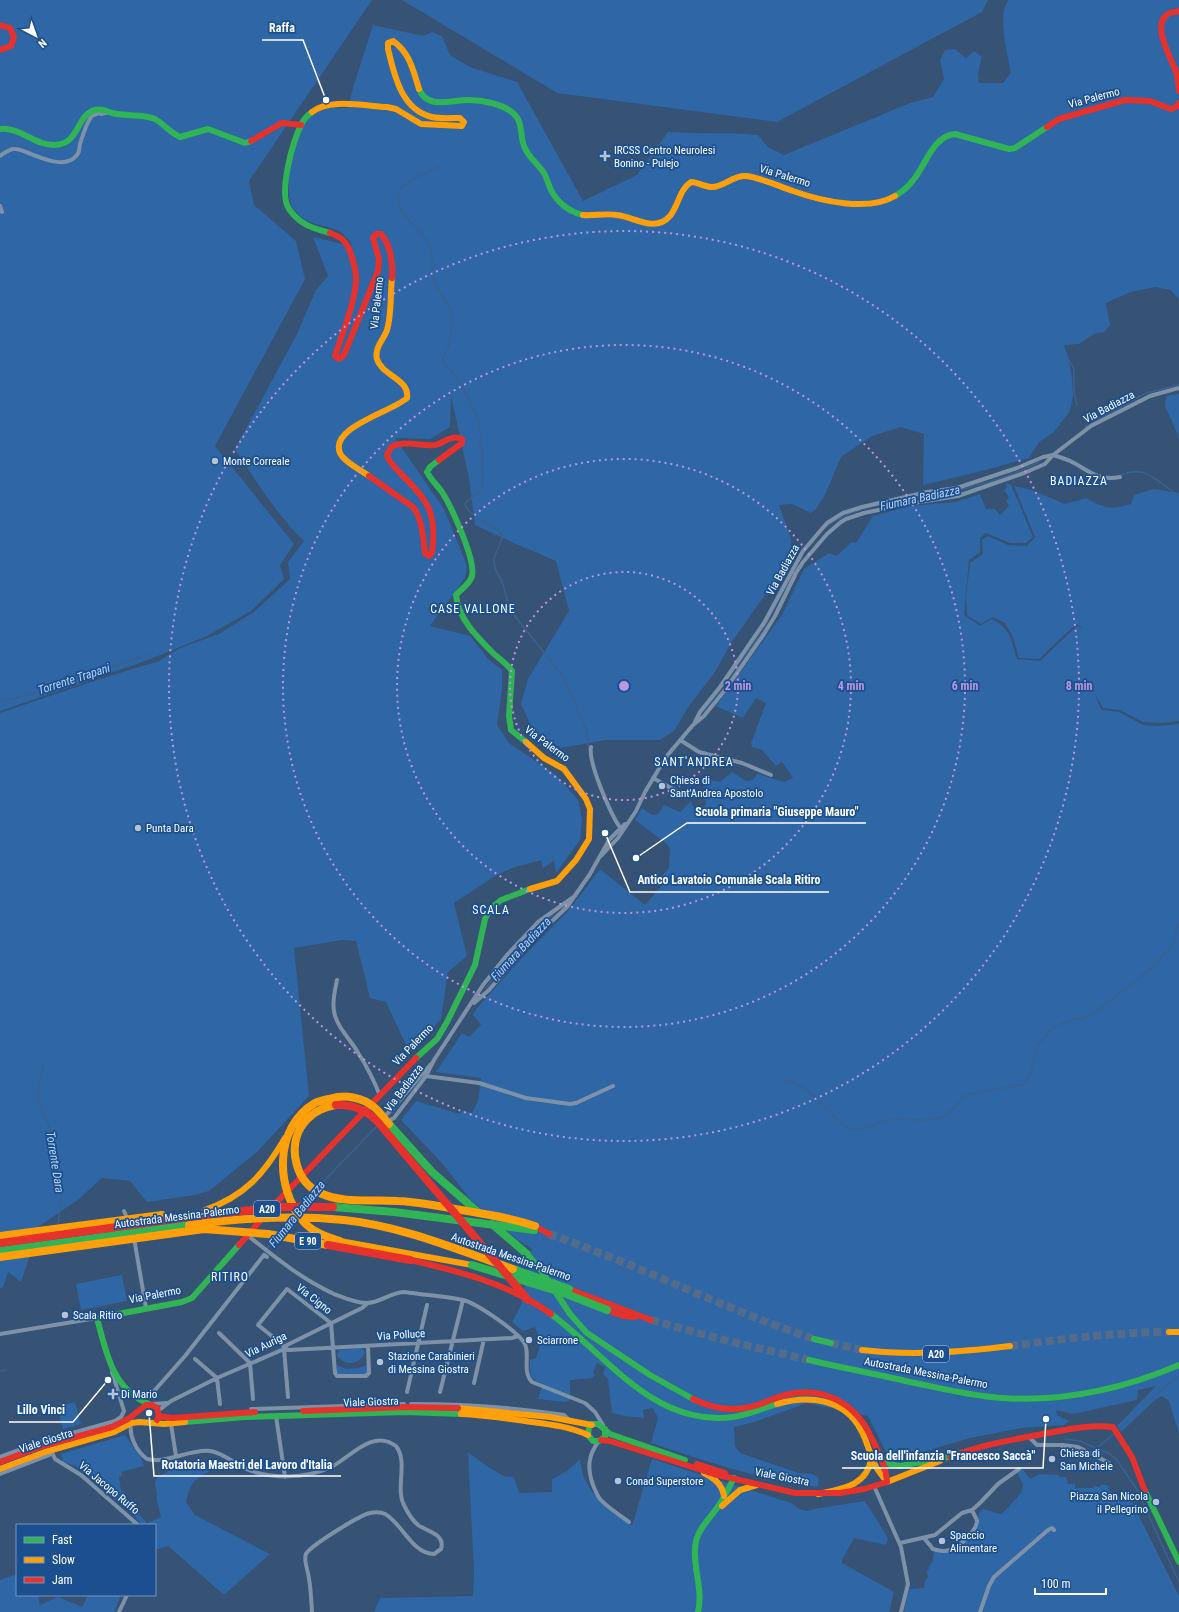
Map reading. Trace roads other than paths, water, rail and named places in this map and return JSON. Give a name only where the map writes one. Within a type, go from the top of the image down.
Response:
[{"type":"main road","points":[[1179,11],[1166,15],[1162,20],[1161,28],[1166,46],[1176,71],[1179,91]]},
{"type":"main road","points":[[0,25],[9,27],[12,30],[14,37],[11,46],[0,50]]},
{"type":"main road","name":"Via Palermo","points":[[97,1318],[182,1302],[192,1298],[247,1235],[438,1037],[475,965],[485,918],[490,909],[509,896],[524,890],[557,881],[573,865],[587,843],[590,828],[589,806],[564,769],[558,764],[544,758],[512,731],[509,716],[512,671],[509,666],[480,639],[457,606],[456,595],[470,580],[473,569],[460,530],[444,494],[430,478],[427,472],[430,467],[459,445],[463,441],[462,439],[460,437],[456,437],[433,445],[398,444],[391,447],[388,451],[387,458],[390,463],[422,496],[428,505],[431,520],[433,552],[429,556],[425,553],[420,518],[416,509],[408,502],[347,462],[340,454],[338,444],[345,434],[370,417],[402,402],[407,398],[408,392],[404,385],[385,371],[376,358],[388,324],[392,265],[386,243],[381,234],[376,234],[374,238],[380,262],[376,280],[344,355],[339,358],[335,356],[351,307],[356,274],[350,252],[342,238],[304,224],[294,215],[286,204],[285,192],[288,165],[293,145],[306,117],[315,110],[330,104],[390,107],[398,110],[421,124],[463,125],[463,121],[460,118],[434,117],[423,114],[416,109],[402,94],[396,82],[388,49],[388,43],[393,42],[402,49],[411,61],[420,91],[427,99],[439,102],[473,101],[504,109],[514,115],[520,123],[522,142],[527,154],[546,175],[553,194],[572,213],[584,216],[618,215],[651,225],[661,222],[671,216],[675,211],[684,188],[691,182],[714,187],[737,176],[745,176],[764,180],[798,193],[812,196],[856,204],[874,203],[894,197],[910,183],[933,149],[944,136],[949,134],[956,134],[1011,149],[1020,145],[1056,120],[1125,100],[1153,102],[1171,109],[1176,107],[1179,103]]},
{"type":"main road","points":[[0,129],[7,128],[45,144],[57,145],[71,139],[84,117],[90,112],[98,109],[118,115],[142,116],[153,119],[180,138],[204,129],[208,129],[243,142],[252,141],[282,123],[301,125]]},
{"type":"main road","points":[[0,1236],[212,1208],[229,1200],[254,1183],[272,1161],[288,1132],[300,1115],[317,1102],[328,1098],[341,1096],[363,1101],[372,1106],[381,1114],[439,1179],[527,1254],[546,1276],[574,1319],[592,1338],[652,1376],[697,1401],[719,1408],[746,1408],[772,1403]]},
{"type":"main road","points":[[535,1228],[517,1220],[456,1209],[449,1208],[442,1207],[422,1204],[397,1201],[338,1198],[323,1194],[314,1190],[306,1183],[298,1169],[295,1157],[295,1146],[299,1131],[312,1115],[330,1106],[352,1106],[370,1114],[448,1207],[453,1212],[467,1230],[528,1300],[562,1322],[643,1393],[672,1408],[693,1415],[727,1418],[747,1415],[788,1394],[804,1392],[824,1394],[842,1401],[852,1408],[862,1419],[874,1454],[875,1465],[887,1482]]},
{"type":"main road","points":[[288,1132],[282,1158],[283,1178],[286,1192],[299,1216],[308,1226],[318,1233],[340,1241],[472,1265],[564,1294],[607,1310],[624,1313]]},
{"type":"main road","name":"Autostrada Messina-Palermo","points":[[0,1243],[212,1214],[281,1207],[314,1206],[346,1207],[535,1228],[549,1234]]},
{"type":"main road","name":"Autostrada Messina-Palermo","points":[[0,1251],[204,1223],[241,1220],[312,1218],[352,1222],[391,1229],[426,1239],[586,1295],[624,1313]]},
{"type":"main road","name":"E 90","points":[[0,1257],[204,1229],[243,1230],[436,1266],[469,1276],[528,1300]]},
{"type":"main road","name":"A20","points":[[624,1313],[648,1319]]},
{"type":"main road","points":[[97,1318],[109,1364],[127,1387],[138,1405],[140,1417],[148,1423],[155,1422],[159,1413],[156,1407],[150,1404]]},
{"type":"main road","points":[[1169,1332],[1179,1332]]},
{"type":"main road","points":[[814,1339],[831,1343]]},
{"type":"main road","name":"Autostrada Messina-Palermo","points":[[862,1350],[887,1354],[917,1355],[1010,1346]]},
{"type":"main road","name":"Autostrada Messina-Palermo","points":[[809,1360],[943,1389],[983,1396],[1017,1398],[1046,1398],[1078,1395],[1134,1383],[1179,1366]]},
{"type":"main road","name":"Viale Giostra","points":[[0,1462],[43,1446],[112,1427],[138,1405],[144,1406],[150,1404]]},
{"type":"main road","name":"Viale Giostra","points":[[159,1413],[165,1418],[172,1418],[244,1413],[405,1408],[466,1408],[550,1417],[571,1422],[592,1424]]},
{"type":"main road","name":"Viale Giostra","points":[[0,1468],[114,1432],[131,1423],[170,1424],[276,1416],[405,1412],[466,1414],[556,1425],[574,1429],[589,1437]]},
{"type":"main road","points":[[598,1423],[604,1427],[605,1437],[600,1441],[593,1440],[589,1437],[588,1429],[592,1424],[598,1423]]},
{"type":"main road","name":"Viale Giostra","points":[[600,1441],[610,1441],[714,1474],[795,1493],[818,1494],[852,1491],[874,1486],[980,1447],[1029,1437],[1104,1425],[1111,1426],[1117,1432],[1132,1457],[1152,1507],[1179,1562]]},
{"type":"main road","name":"Viale Giostra","points":[[604,1427],[610,1434],[717,1470],[734,1478]]},
{"type":"main road","points":[[874,1454],[887,1462],[900,1466],[954,1456]]},
{"type":"main road","points":[[818,1494],[838,1489],[864,1479],[871,1469],[874,1454]]},
{"type":"main road","points":[[690,1466],[720,1483],[723,1491],[728,1496]]},
{"type":"main road","points":[[698,1612],[701,1596],[696,1542],[702,1527],[734,1488],[734,1478]]},
{"type":"main road","points":[[728,1496],[741,1488],[759,1484]]},
{"type":"street","points":[[0,156],[5,152],[14,149],[22,150],[60,162],[68,162],[72,160],[80,150],[87,125],[92,116],[99,113],[109,112]]},
{"type":"street","points":[[0,206],[2,212]]},
{"type":"street","name":"Via Badiazza","points":[[471,1005],[489,990],[534,938],[567,907],[601,856],[638,808],[653,778],[666,757],[693,725],[704,716],[764,634],[775,616],[796,573],[808,555],[827,534],[846,519],[907,504],[927,500],[944,499],[966,493],[1045,464],[1053,455],[1091,426],[1150,396],[1179,388]]},
{"type":"street","points":[[1053,455],[1073,462],[1093,475],[1104,478],[1120,477]]},
{"type":"street","name":"Via Badiazza","points":[[693,725],[700,712],[720,687],[764,623],[803,551],[823,526],[843,513],[862,507],[908,496],[957,488],[1024,465],[1042,457],[1053,455]]},
{"type":"street","points":[[803,551],[808,555]]},
{"type":"street","points":[[680,740],[699,752],[742,763],[771,775]]},
{"type":"street","points":[[591,747],[591,757],[608,805],[622,830]]},
{"type":"street","points":[[653,778],[685,796]]},
{"type":"street","name":"Via Badiazza","points":[[383,1121],[434,1060],[483,985],[497,967],[538,922],[575,896]]},
{"type":"street","points":[[337,980],[334,1001],[334,1012],[337,1020],[357,1050],[382,1094]]},
{"type":"street","points":[[438,1037],[449,1038]]},
{"type":"street","points":[[438,1037],[444,1045]]},
{"type":"street","name":"Via Badiazza","points":[[383,1121],[394,1118],[426,1076],[434,1060]]},
{"type":"street","points":[[426,1076],[479,1083],[526,1098],[570,1104],[576,1103],[613,1086]]},
{"type":"street","name":"Via Badiazza","points":[[368,1108],[383,1121]]},
{"type":"street","points":[[124,1211],[132,1228],[146,1308]]},
{"type":"street","points":[[247,1235],[269,1255],[289,1268],[316,1285],[349,1300],[368,1303],[402,1292],[463,1300],[472,1303],[497,1319],[518,1336],[525,1346],[527,1373],[532,1382],[582,1401],[595,1412],[604,1427]]},
{"type":"street","points":[[138,1405],[155,1390],[180,1362],[264,1255],[269,1255]]},
{"type":"street","name":"Via Cigno","points":[[284,1349],[282,1345],[258,1325],[287,1289],[331,1323]]},
{"type":"street","points":[[440,1392],[463,1300]]},
{"type":"street","name":"Via Auriga","points":[[171,1401],[217,1378],[284,1349],[287,1345],[362,1308],[368,1303]]},
{"type":"street","points":[[407,1392],[427,1305]]},
{"type":"street","name":"Via Palermo","points":[[0,1334],[97,1318]]},
{"type":"street","points":[[331,1323],[335,1373],[339,1377],[366,1376],[369,1373],[368,1346]]},
{"type":"street","points":[[219,1333],[250,1363],[253,1399]]},
{"type":"street","name":"Via Polluce","points":[[284,1349],[333,1348],[512,1338],[518,1336]]},
{"type":"street","points":[[474,1383],[484,1339]]},
{"type":"street","points":[[284,1349],[288,1397]]},
{"type":"street","points":[[195,1359],[217,1378],[220,1404]]},
{"type":"street","name":"Viale Giostra","points":[[0,1456],[41,1442],[115,1421],[121,1417],[124,1411],[109,1364]]},
{"type":"street","points":[[150,1404],[162,1404],[171,1401]]},
{"type":"street","points":[[159,1413],[171,1401]]},
{"type":"street","points":[[592,1424],[595,1418],[595,1412]]},
{"type":"street","points":[[276,1416],[285,1477]]},
{"type":"street","points":[[131,1423],[130,1431],[132,1439],[145,1458],[153,1460],[210,1451],[251,1471],[285,1477],[299,1476],[328,1468],[354,1450],[371,1443],[381,1441],[391,1443],[398,1449],[401,1457],[401,1497],[404,1505],[416,1523],[436,1535],[442,1543],[440,1551],[430,1554],[415,1544],[385,1514],[371,1512],[360,1517],[336,1531],[306,1554],[305,1562],[310,1581],[312,1612]]},
{"type":"street","points":[[170,1424],[176,1456]]},
{"type":"street","points":[[589,1437],[591,1453],[589,1469],[597,1494],[629,1522]]},
{"type":"street","points":[[1029,1437],[1037,1445],[1062,1445],[1078,1448],[1109,1462]]},
{"type":"street","points":[[591,1453],[600,1441]]},
{"type":"street","points":[[1062,1445],[1063,1453]]},
{"type":"street","points":[[0,1474],[52,1452]]},
{"type":"street","name":"Via Jacopo Ruffo","points":[[52,1452],[57,1461],[81,1475],[137,1524]]},
{"type":"street","points":[[900,1543],[935,1535],[962,1513],[972,1510],[985,1499],[998,1484],[1019,1469]]},
{"type":"street","points":[[874,1486],[900,1543],[908,1584],[901,1612]]},
{"type":"street","points":[[924,1538],[934,1549],[945,1551],[953,1549],[969,1536],[976,1526],[976,1520],[972,1510]]},
{"type":"street","points":[[980,1612],[989,1586],[994,1577],[1048,1530],[1052,1528],[1054,1530]]},
{"type":"street","points":[[119,1612],[127,1596]]},
{"type":"waterway","points":[[441,166],[409,181],[400,191],[398,196],[399,204],[406,218],[428,242],[432,252],[432,274],[434,282],[449,306],[451,312],[451,337],[443,359],[446,366],[459,381],[480,422],[478,427],[481,431],[480,446],[483,450],[483,481],[480,491],[465,504],[471,513],[494,527],[503,536],[494,558],[494,563],[496,571],[502,581],[510,610],[562,675],[587,732],[589,751]]},
{"type":"waterway","points":[[1066,355],[1074,369],[1074,392],[1077,406]]},
{"type":"waterway","name":"Fiumara Badiazza","points":[[1085,427],[1146,393],[1179,385]]},
{"type":"waterway","name":"Fiumara Badiazza","points":[[825,528],[838,519],[869,507],[953,492],[1008,476],[1039,462]]},
{"type":"waterway","points":[[1121,475],[1131,472],[1146,473],[1179,495]]},
{"type":"waterway","name":"Fiumara Badiazza","points":[[810,546],[814,542]]},
{"type":"waterway","name":"Fiumara Badiazza","points":[[704,712],[762,632],[787,584]]},
{"type":"waterway","name":"Torrente Trapani","points":[[0,701],[14,699],[37,692],[147,655]]},
{"type":"waterway","name":"Fiumara Badiazza","points":[[486,988],[528,937],[558,911]]},
{"type":"waterway","points":[[782,1079],[803,1087],[839,1122],[852,1129],[862,1129],[895,1119],[928,1120],[942,1117],[949,1113],[966,1095],[1024,1084],[1031,1073],[1037,1047],[1051,1029],[1057,1025],[1084,1018],[1094,1013],[1137,980],[1157,962],[1174,942],[1179,924]]},
{"type":"waterway","name":"Torrente Dara","points":[[44,1064],[38,1091],[38,1101],[50,1128],[51,1155],[60,1184],[61,1199],[58,1225]]},
{"type":"waterway","name":"Fiumara Badiazza","points":[[388,1117],[418,1082]]},
{"type":"waterway","name":"Fiumara Badiazza","points":[[317,1188],[377,1126]]},
{"type":"waterway","name":"Fiumara Badiazza","points":[[304,1203],[314,1192]]},
{"type":"waterway","name":"Fiumara Badiazza","points":[[279,1234],[290,1220]]},
{"type":"waterway","name":"Fiumara Badiazza","points":[[263,1254],[275,1238]]},
{"type":"waterway","name":"Torrente Dara","points":[[0,1371],[6,1370]]},
{"type":"waterway","points":[[1118,1430],[1144,1404],[1179,1376]]},
{"type":"waterway","points":[[1097,1448],[1115,1433]]},
{"type":"waterway","points":[[1065,1439],[1080,1441],[1110,1454],[1116,1459],[1136,1488],[1179,1582]]},
{"type":"tunnel","points":[[549,1234],[616,1259],[747,1314],[814,1339]]},
{"type":"tunnel","points":[[651,1320],[728,1341],[809,1360]]},
{"type":"tunnel","points":[[1010,1346],[1070,1338],[1149,1332],[1169,1332]]},
{"type":"tunnel","points":[[831,1343],[862,1350]]},
{"type":"place","name":"Raffa","points":[[326,100]]},
{"type":"place","name":"IRCSS Centro Neurolesi Bonino - Pulejo","points":[[605,156]]},
{"type":"place","name":"Monte Correale","points":[[215,461]]},
{"type":"place","name":"Chiesa di Sant'Andrea Apostolo","points":[[662,786]]},
{"type":"place","name":"Punta Dara","points":[[138,828]]},
{"type":"place","name":"Antico Lavatoio Comunale Scala Ritiro","points":[[605,833]]},
{"type":"place","name":"Scuola primaria \"Giuseppe Mauro\"","points":[[636,858]]},
{"type":"place","name":"Scala Ritiro","points":[[65,1315]]},
{"type":"place","name":"Sciarrone","points":[[529,1340]]},
{"type":"place","name":"Stazione Carabinieri di Messina Giostra","points":[[380,1362]]},
{"type":"place","name":"Lillo Vinci","points":[[108,1380]]},
{"type":"place","name":"Di Mario","points":[[113,1394]]},
{"type":"place","name":"Rotatoria Maestri del Lavoro d'Italia","points":[[149,1413]]},
{"type":"place","name":"Scuola dell'infanzia \"Francesco Saccà\"","points":[[1046,1419]]},
{"type":"place","name":"Chiesa di San Michele","points":[[1052,1459]]},
{"type":"place","name":"Conad Superstore","points":[[618,1481]]},
{"type":"place","name":"Piazza San Nicola il Pellegrino","points":[[1156,1502]]},
{"type":"place","name":"Spaccio Alimentare","points":[[942,1541]]},
{"type":"district","name":"BADIAZZA","points":[[1079,481]]},
{"type":"district","name":"CASE VALLONE","points":[[473,609]]},
{"type":"district","name":"SANT'ANDREA","points":[[694,762]]},
{"type":"district","name":"SCALA","points":[[491,910]]},
{"type":"district","name":"RITIRO","points":[[230,1277]]}]
